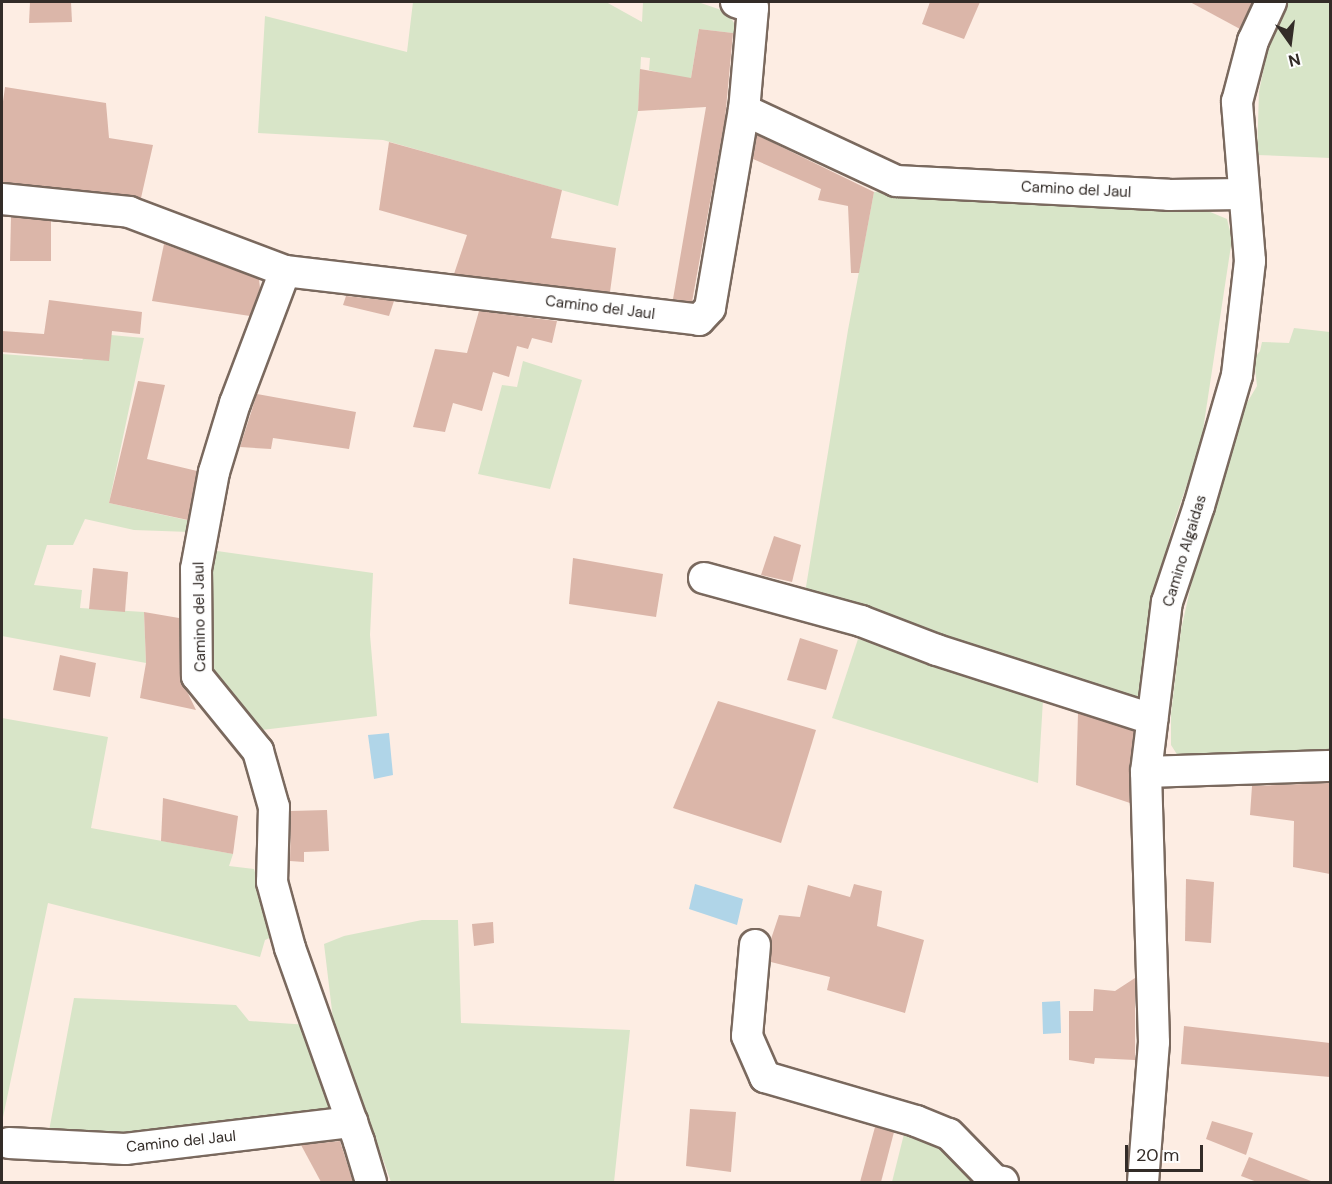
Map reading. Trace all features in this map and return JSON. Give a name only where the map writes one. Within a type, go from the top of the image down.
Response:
[{"type":"street","name":"Camino del Jaul","points":[[2,199],[129,212],[285,271],[699,320],[710,308],[744,110],[753,8],[736,2]]},
{"type":"street","name":"Camino Algaidas","points":[[1143,1182],[1154,1042],[1146,772],[1167,602],[1199,506],[1237,375],[1250,261],[1237,102],[1253,40],[1271,2]]},
{"type":"street","name":"Camino del Jaul","points":[[744,110],[896,181],[1168,195],[1243,194]]},
{"type":"street","name":"Camino del Jaul","points":[[285,271],[235,403],[214,472],[196,569],[197,676],[258,751],[274,807],[272,882],[290,948],[352,1122],[370,1182]]},
{"type":"street","points":[[704,578],[861,621],[937,650],[1152,719]]},
{"type":"street","points":[[1146,772],[1330,766]]},
{"type":"street","points":[[755,945],[747,1036],[765,1077],[916,1121],[949,1134],[995,1181],[1003,1182]]},
{"type":"street","name":"Camino del Jaul","points":[[9,1143],[125,1149],[352,1122]]},
{"type":"green space","points":[[413,2],[606,2],[642,22],[643,2],[698,2],[727,12],[741,34],[699,29],[686,108],[659,110],[661,73],[649,70],[650,58],[641,57],[638,111],[618,206],[383,140],[258,133],[265,16],[407,52]]},
{"type":"green space","points":[[1287,2],[1330,2],[1330,158],[1257,155],[1259,92],[1268,47]]},
{"type":"green space","points":[[874,192],[1196,206],[1227,219],[1232,239],[1201,443],[1171,531],[1152,618],[1138,708],[805,593],[848,330]]},
{"type":"green space","points":[[1294,328],[1330,332],[1330,758],[1180,759],[1171,745],[1171,714],[1181,630],[1193,576],[1236,421],[1257,386],[1254,359],[1260,351],[1262,342],[1289,343]]},
{"type":"green space","points":[[111,335],[144,338],[109,503],[191,521],[190,532],[134,530],[85,519],[73,545],[47,545],[34,585],[82,590],[80,608],[144,612],[146,663],[2,636],[2,354],[82,360]]},
{"type":"green space","points":[[523,361],[582,380],[550,489],[478,474],[502,385],[517,387]]},
{"type":"green space","points":[[210,550],[373,573],[370,635],[377,716],[262,730],[216,679],[206,657]]},
{"type":"green space","points":[[858,639],[983,676],[1043,700],[1038,783],[832,718]]},
{"type":"green space","points":[[2,718],[108,737],[91,828],[233,854],[229,866],[254,869],[274,936],[265,940],[260,957],[48,903],[2,1122]]},
{"type":"green space","points":[[422,920],[458,920],[461,1023],[630,1030],[614,1182],[391,1182],[333,1019],[324,944],[344,936]]},
{"type":"green space","points":[[74,998],[236,1005],[249,1021],[309,1025],[343,1115],[130,1141],[48,1136]]},
{"type":"green space","points":[[906,1126],[944,1140],[985,1182],[892,1182]]},
{"type":"water","points":[[389,733],[393,775],[374,779],[368,735]]},
{"type":"water","points":[[695,884],[743,899],[737,925],[689,909]]},
{"type":"water","points":[[1060,1001],[1061,1033],[1043,1034],[1042,1002]]},
{"type":"building","points":[[30,2],[71,2],[72,22],[29,23]]},
{"type":"building","points":[[930,2],[980,2],[964,39],[922,24]]},
{"type":"building","points":[[1190,2],[1252,2],[1240,29]]},
{"type":"building","points":[[699,29],[733,33],[725,119],[692,302],[673,299],[706,107],[638,111],[640,69],[691,78]]},
{"type":"building","points":[[5,87],[106,103],[109,138],[153,145],[141,198],[2,182],[2,109]]},
{"type":"building","points":[[757,135],[874,192],[859,273],[851,273],[848,206],[818,200],[821,189],[753,159]]},
{"type":"building","points":[[389,142],[562,190],[551,238],[616,248],[610,292],[454,274],[467,235],[379,210]]},
{"type":"building","points":[[11,217],[51,221],[51,261],[10,261]]},
{"type":"building","points":[[164,244],[259,279],[260,288],[250,316],[152,301]]},
{"type":"building","points":[[346,296],[394,301],[389,316],[343,305]]},
{"type":"building","points":[[49,300],[142,312],[140,334],[112,331],[109,361],[2,352],[2,331],[44,334]]},
{"type":"building","points":[[479,311],[557,321],[552,343],[532,338],[528,349],[517,346],[509,377],[493,372],[482,411],[453,403],[445,432],[413,427],[435,349],[467,353]]},
{"type":"building","points":[[138,381],[165,385],[147,459],[197,471],[188,520],[109,503]]},
{"type":"building","points":[[257,394],[356,412],[349,449],[273,438],[271,449],[240,447]]},
{"type":"building","points":[[774,536],[801,545],[792,582],[761,575]]},
{"type":"building","points":[[573,558],[663,574],[656,617],[569,604]]},
{"type":"building","points":[[93,568],[128,572],[125,612],[89,609]]},
{"type":"building","points":[[144,612],[179,618],[180,677],[196,710],[140,698],[146,663]]},
{"type":"building","points":[[800,638],[838,650],[826,690],[787,680]]},
{"type":"building","points":[[60,655],[96,663],[90,697],[53,690]]},
{"type":"building","points":[[718,701],[816,730],[781,843],[673,808]]},
{"type":"building","points":[[1078,713],[1134,731],[1129,770],[1130,803],[1076,785]]},
{"type":"building","points":[[1330,783],[1330,874],[1293,867],[1294,821],[1250,815],[1252,786]]},
{"type":"building","points":[[163,798],[238,816],[233,854],[161,841]]},
{"type":"building","points":[[327,810],[329,851],[304,852],[304,862],[290,861],[291,811]]},
{"type":"building","points":[[1186,879],[1214,882],[1211,943],[1185,941]]},
{"type":"building","points":[[854,884],[882,891],[877,926],[924,940],[905,1013],[827,990],[830,977],[771,962],[771,939],[779,915],[800,917],[808,885],[850,897]]},
{"type":"building","points":[[493,922],[494,943],[474,946],[472,924]]},
{"type":"building","points":[[1135,978],[1135,1060],[1095,1058],[1094,1064],[1069,1060],[1069,1011],[1093,1011],[1094,989],[1115,991]]},
{"type":"building","points":[[1184,1026],[1330,1043],[1330,1077],[1181,1064]]},
{"type":"building","points":[[690,1109],[736,1112],[731,1172],[686,1166]]},
{"type":"building","points":[[1212,1121],[1253,1133],[1246,1155],[1206,1139]]},
{"type":"building","points":[[875,1127],[894,1132],[881,1182],[860,1182]]},
{"type":"building","points":[[340,1141],[353,1182],[321,1182],[301,1145]]},
{"type":"building","points":[[1249,1157],[1311,1182],[1257,1182],[1241,1176]]}]
